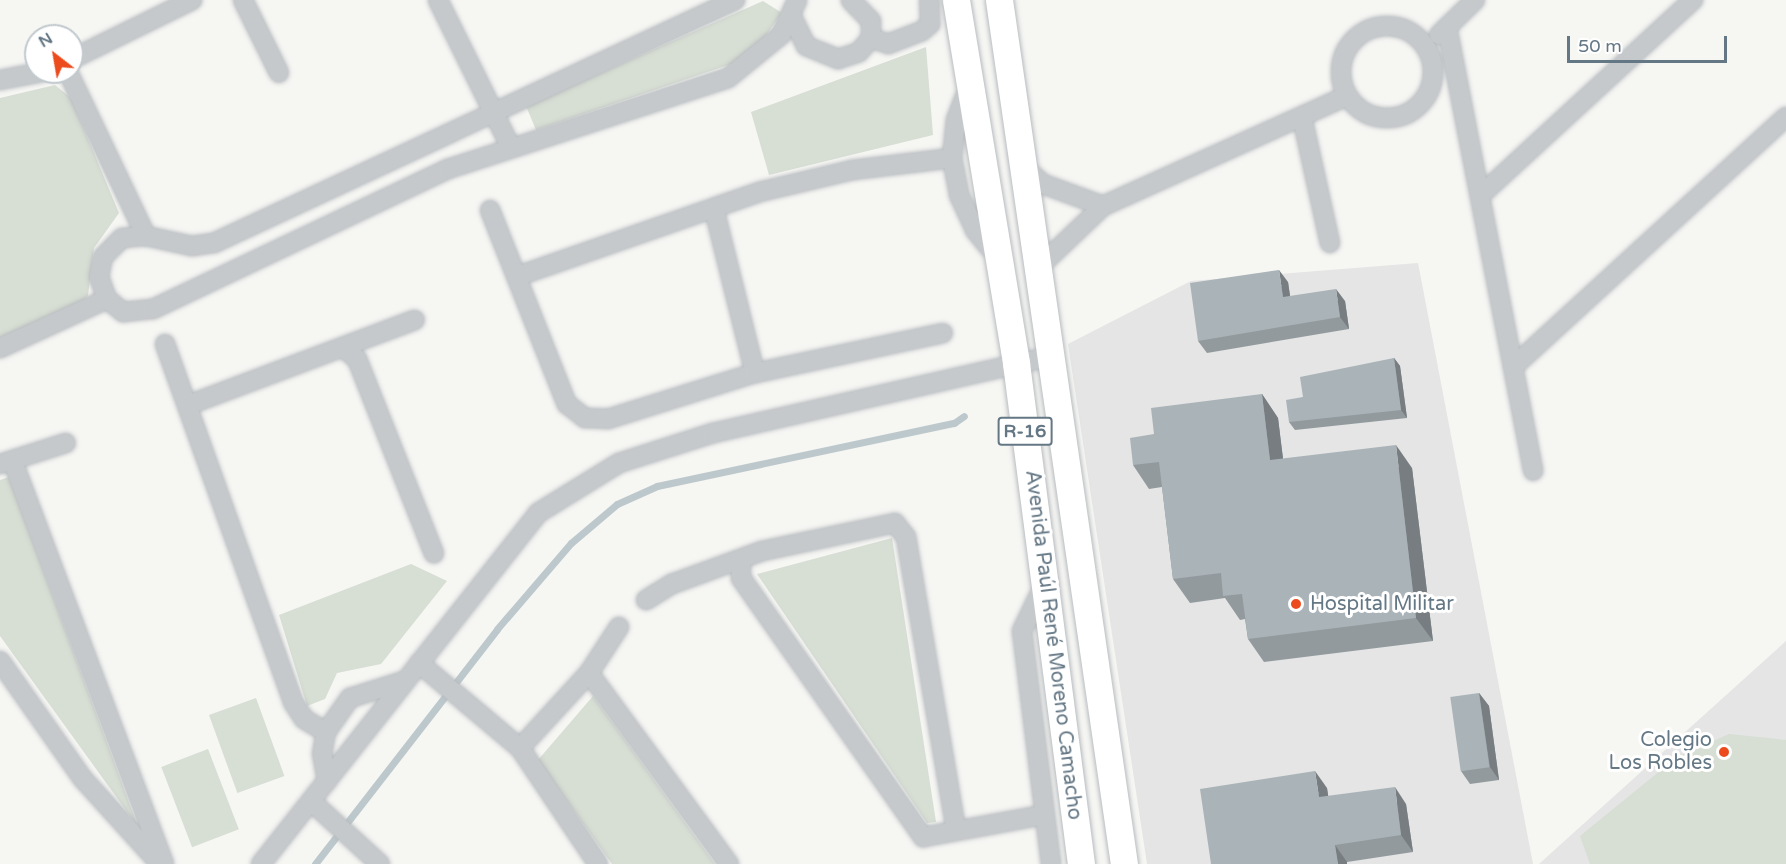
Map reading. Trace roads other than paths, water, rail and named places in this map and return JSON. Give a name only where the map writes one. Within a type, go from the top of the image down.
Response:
[{"type":"main road","name":"Avenida Paúl René Moreno Camacho","points":[[956,0],[1016,363],[1081,864]]},
{"type":"main road","name":"Avenida Paúl René Moreno Camacho","points":[[999,0],[1040,266],[1124,864]]},
{"type":"street","points":[[84,53],[192,0]]},
{"type":"street","points":[[243,0],[279,73]]},
{"type":"street","points":[[438,0],[491,113],[510,146]]},
{"type":"street","points":[[735,0],[214,243],[177,245],[146,236],[122,238],[103,257],[99,278],[107,299],[123,312],[153,309],[448,169],[510,146],[728,78],[759,57],[794,8]]},
{"type":"street","points":[[794,8],[795,32],[821,57],[838,59],[860,52],[871,38],[871,21],[851,0]]},
{"type":"street","points":[[871,38],[888,44],[922,31],[930,24],[929,0]]},
{"type":"street","points":[[1426,47],[1476,0]]},
{"type":"street","points":[[1482,194],[1693,0]]},
{"type":"street","points":[[1398,26],[1426,47],[1432,82],[1411,111],[1376,117],[1347,96],[1341,61],[1362,32],[1398,26]]},
{"type":"street","points":[[1447,27],[1482,194],[1533,471]]},
{"type":"street","points":[[0,80],[24,75]]},
{"type":"street","points":[[74,84],[146,236]]},
{"type":"street","points":[[969,84],[956,120],[952,158],[959,195],[975,230],[999,260]]},
{"type":"street","points":[[1040,266],[1103,206],[1347,96]]},
{"type":"street","points":[[1302,117],[1330,243]]},
{"type":"street","points":[[1513,367],[1786,117]]},
{"type":"street","points":[[518,276],[759,192],[852,170],[952,158]]},
{"type":"street","points":[[1024,167],[1043,184],[1103,206]]},
{"type":"street","points":[[714,209],[755,373]]},
{"type":"street","points":[[490,210],[567,404],[585,418],[608,419],[755,373],[943,333]]},
{"type":"street","points":[[0,348],[107,299]]},
{"type":"street","points":[[191,404],[202,396],[345,349],[415,320]]},
{"type":"street","points":[[165,344],[191,404],[190,419],[293,702],[304,719],[326,732]]},
{"type":"street","points":[[345,349],[357,359],[434,553]]},
{"type":"street","points":[[261,864],[538,513],[619,463],[713,433],[1053,356]]},
{"type":"street","points":[[66,443],[7,463],[162,864]]},
{"type":"street","points":[[646,600],[672,584],[741,560],[895,523],[906,537],[956,829]]},
{"type":"street","points":[[741,560],[741,578],[922,837],[1043,815]]},
{"type":"street","points":[[1045,584],[1022,631],[1043,815],[1051,864]]},
{"type":"street","points":[[520,748],[589,673],[619,627]]},
{"type":"street","points":[[0,661],[83,779],[162,864]]},
{"type":"street","points":[[419,663],[520,748],[598,864]]},
{"type":"street","points":[[589,673],[729,864]]},
{"type":"street","points":[[327,781],[321,754],[326,732],[350,698],[404,681]]},
{"type":"street","points":[[312,802],[380,864]]},
{"type":"waterway","points":[[315,864],[497,629],[571,543],[617,504],[657,486],[954,423],[964,416]]},
{"type":"place","name":"Hospital Militar","points":[[1296,604]]},
{"type":"place","name":"Colegio Los Robles","points":[[1724,752]]}]
